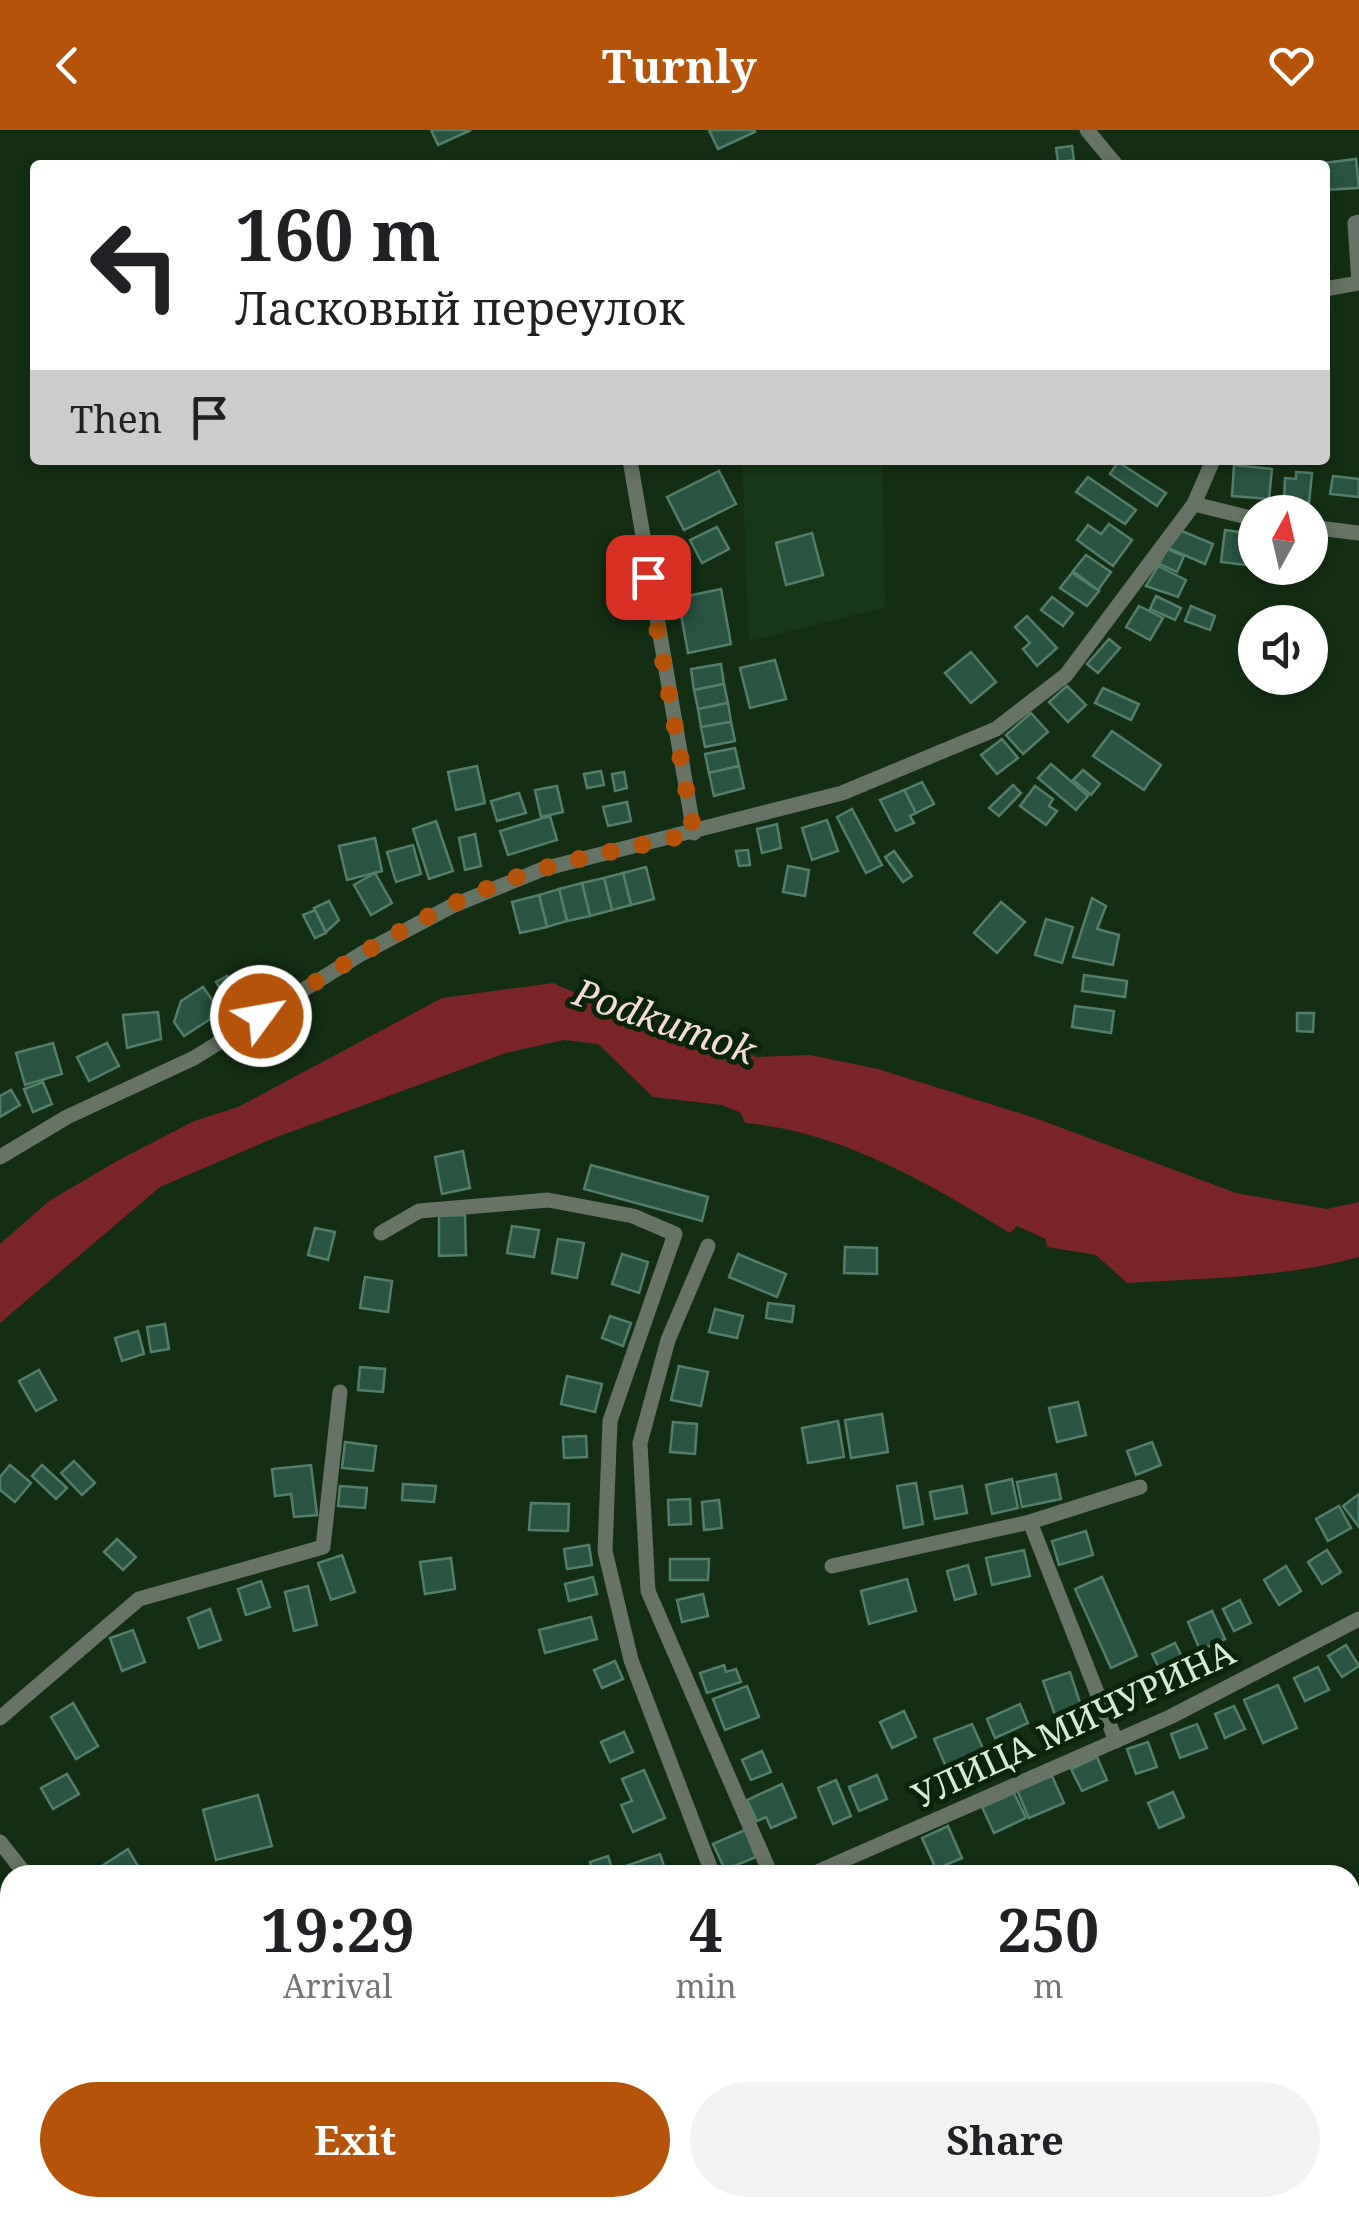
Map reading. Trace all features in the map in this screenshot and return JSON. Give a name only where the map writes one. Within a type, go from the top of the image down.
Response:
[{"type":"street","points":[[1086,130],[1112,160]]},
{"type":"street","points":[[1330,288],[1358,283],[1355,223],[1359,222]]},
{"type":"street","points":[[630,465],[694,833]]},
{"type":"street","points":[[0,1157],[67,1117],[194,1058],[361,954],[452,906],[543,868],[842,794],[996,729],[1066,676],[1194,504],[1211,465]]},
{"type":"street","points":[[1194,504],[1238,515]]},
{"type":"street","points":[[1328,529],[1359,533]]},
{"type":"street","points":[[380,1233],[420,1211],[548,1200],[633,1216],[675,1234],[610,1421],[604,1551],[631,1660],[708,1865]]},
{"type":"street","points":[[708,1246],[668,1340],[640,1443],[648,1591],[767,1865]]},
{"type":"street","points":[[0,1718],[140,1599],[323,1547],[340,1392]]},
{"type":"street","points":[[832,1566],[1030,1522],[1140,1487]]},
{"type":"street","points":[[1030,1522],[1116,1741]]},
{"type":"street","name":"УЛИЦА МИЧУРИНА","points":[[833,1865],[1116,1741],[1359,1619]]},
{"type":"street","points":[[0,1842],[18,1865]]},
{"type":"shaded area","points":[[742,465],[882,465],[885,607],[749,641]]},
{"type":"water","name":"Podkumok","points":[[553,983],[582,996],[691,1026],[757,1057],[810,1055],[878,1069],[1035,1118],[1236,1193],[1327,1209],[1359,1202],[1359,1257],[1273,1273],[1127,1283],[1096,1255],[1047,1247],[1046,1239],[1017,1226],[1010,1233],[916,1179],[850,1148],[781,1128],[745,1123],[741,1113],[722,1105],[653,1097],[598,1044],[564,1040],[506,1053],[274,1138],[160,1187],[0,1323],[0,1244],[49,1201],[194,1121],[238,1107],[442,998]]},
{"type":"building","points":[[431,130],[471,130],[438,145]]},
{"type":"building","points":[[709,130],[754,130],[755,132],[718,149]]},
{"type":"building","points":[[1072,146],[1074,160],[1058,160],[1056,148]]},
{"type":"building","points":[[1356,159],[1359,188],[1330,190],[1330,162]]},
{"type":"building","points":[[1116,465],[1123,465],[1166,493],[1157,506],[1110,474]]},
{"type":"building","points":[[1234,465],[1272,469],[1269,495],[1232,496]]},
{"type":"building","points":[[719,471],[736,504],[684,530],[667,497]]},
{"type":"building","points":[[1296,472],[1312,473],[1310,495],[1284,495],[1285,478],[1296,479]]},
{"type":"building","points":[[1333,476],[1359,479],[1359,497],[1330,494]]},
{"type":"building","points":[[1088,477],[1136,510],[1125,524],[1076,492]]},
{"type":"building","points":[[1109,524],[1132,540],[1113,566],[1077,540],[1088,525],[1101,534]]},
{"type":"building","points":[[717,527],[729,549],[702,563],[690,540]]},
{"type":"building","points":[[1177,529],[1213,544],[1205,564],[1168,548]]},
{"type":"building","points":[[1225,530],[1238,532],[1238,564],[1221,562]]},
{"type":"building","points":[[812,533],[823,575],[786,585],[776,543]]},
{"type":"building","points":[[1167,549],[1184,556],[1177,572],[1159,564]]},
{"type":"building","points":[[1086,555],[1111,572],[1098,590],[1073,571]]},
{"type":"building","points":[[1158,566],[1186,580],[1178,597],[1146,586]]},
{"type":"building","points":[[1072,573],[1099,591],[1087,606],[1060,588]]},
{"type":"building","points":[[721,589],[731,644],[688,653],[678,598]]},
{"type":"building","points":[[1156,596],[1181,608],[1175,620],[1150,609]]},
{"type":"building","points":[[1052,597],[1073,613],[1063,626],[1041,610]]},
{"type":"building","points":[[1139,606],[1163,618],[1150,640],[1126,627]]},
{"type":"building","points":[[1191,606],[1215,616],[1210,630],[1185,621]]},
{"type":"building","points":[[1027,616],[1057,648],[1037,666],[1023,649],[1030,643],[1015,627]]},
{"type":"building","points":[[1109,639],[1120,648],[1098,673],[1087,664]]},
{"type":"building","points":[[971,652],[996,682],[971,703],[945,673]]},
{"type":"building","points":[[775,660],[786,699],[750,708],[740,668]]},
{"type":"building","points":[[721,664],[724,684],[694,690],[691,669]]},
{"type":"building","points":[[724,684],[728,703],[698,709],[694,690]]},
{"type":"building","points":[[1067,686],[1086,705],[1068,722],[1049,702]]},
{"type":"building","points":[[1103,688],[1139,704],[1131,720],[1095,703]]},
{"type":"building","points":[[728,703],[731,722],[701,727],[698,709]]},
{"type":"building","points":[[1031,713],[1048,732],[1023,754],[1006,735]]},
{"type":"building","points":[[731,722],[735,741],[705,747],[701,727]]},
{"type":"building","points":[[1112,731],[1161,765],[1144,790],[1093,756]]},
{"type":"building","points":[[1002,739],[1018,758],[997,774],[981,755]]},
{"type":"building","points":[[735,748],[739,766],[709,773],[705,754]]},
{"type":"building","points":[[1051,764],[1088,796],[1076,810],[1038,778]]},
{"type":"building","points":[[477,766],[485,803],[456,810],[448,772]]},
{"type":"building","points":[[739,766],[744,788],[714,796],[709,773]]},
{"type":"building","points":[[1083,770],[1100,784],[1091,795],[1073,780]]},
{"type":"building","points":[[601,771],[604,785],[587,788],[584,774]]},
{"type":"building","points":[[624,772],[627,788],[615,791],[612,774]]},
{"type":"building","points":[[922,782],[934,804],[916,813],[904,790]]},
{"type":"building","points":[[1013,785],[1021,793],[999,816],[989,808]]},
{"type":"building","points":[[557,786],[563,812],[541,817],[535,790]]},
{"type":"building","points":[[1035,786],[1053,799],[1049,806],[1057,811],[1046,825],[1020,806]]},
{"type":"building","points":[[904,790],[916,813],[910,816],[914,823],[896,831],[880,800]]},
{"type":"building","points":[[519,793],[526,813],[497,821],[491,801]]},
{"type":"building","points":[[627,802],[631,821],[608,826],[603,807]]},
{"type":"building","points":[[852,809],[882,865],[866,873],[837,817]]},
{"type":"building","points":[[550,816],[557,840],[508,855],[500,831]]},
{"type":"building","points":[[827,820],[838,851],[812,860],[802,828]]},
{"type":"building","points":[[436,821],[453,871],[429,879],[413,829]]},
{"type":"building","points":[[777,824],[781,848],[762,853],[757,829]]},
{"type":"building","points":[[475,834],[481,866],[465,870],[459,838]]},
{"type":"building","points":[[375,838],[382,871],[347,880],[339,846]]},
{"type":"building","points":[[413,845],[421,874],[396,882],[387,852]]},
{"type":"building","points":[[748,850],[750,865],[739,866],[736,851]]},
{"type":"building","points":[[894,851],[912,876],[903,882],[885,857]]},
{"type":"building","points":[[788,866],[809,870],[805,896],[783,892]]},
{"type":"building","points":[[646,867],[654,899],[631,905],[623,873]]},
{"type":"building","points":[[375,873],[392,903],[371,915],[354,885]]},
{"type":"building","points":[[623,873],[631,905],[612,910],[604,878]]},
{"type":"building","points":[[604,878],[612,910],[590,916],[582,883]]},
{"type":"building","points":[[582,883],[590,916],[567,921],[559,889]]},
{"type":"building","points":[[559,889],[567,921],[547,927],[539,895]]},
{"type":"building","points":[[539,895],[547,927],[520,933],[512,902]]},
{"type":"building","points":[[1092,898],[1106,906],[1097,929],[1119,935],[1113,965],[1073,957]]},
{"type":"building","points":[[329,901],[339,920],[326,932],[314,908]]},
{"type":"building","points":[[1001,902],[1025,922],[997,953],[974,933]]},
{"type":"building","points":[[315,910],[326,933],[315,938],[303,915]]},
{"type":"building","points":[[1046,919],[1073,927],[1062,963],[1035,955]]},
{"type":"building","points":[[258,967],[268,984],[246,998],[235,981]]},
{"type":"building","points":[[1084,975],[1127,981],[1125,997],[1082,991]]},
{"type":"building","points":[[227,976],[242,997],[229,1004],[216,982]]},
{"type":"building","points":[[203,987],[221,1012],[184,1036],[174,1022],[181,1001]]},
{"type":"building","points":[[1075,1006],[1114,1011],[1111,1033],[1072,1027]]},
{"type":"building","points":[[158,1012],[161,1039],[127,1048],[123,1015]]},
{"type":"building","points":[[1297,1013],[1314,1013],[1313,1032],[1297,1031]]},
{"type":"building","points":[[53,1043],[62,1074],[25,1085],[16,1053]]},
{"type":"building","points":[[107,1043],[119,1066],[89,1081],[77,1057]]},
{"type":"building","points":[[43,1082],[52,1104],[33,1112],[24,1089]]},
{"type":"building","points":[[11,1090],[20,1105],[0,1117],[0,1096]]},
{"type":"building","points":[[463,1151],[470,1188],[442,1194],[435,1157]]},
{"type":"building","points":[[591,1165],[708,1197],[702,1221],[584,1189]]},
{"type":"building","points":[[465,1215],[466,1255],[439,1256],[439,1216]]},
{"type":"building","points":[[512,1226],[539,1230],[534,1257],[507,1253]]},
{"type":"building","points":[[315,1228],[335,1232],[328,1260],[308,1255]]},
{"type":"building","points":[[558,1239],[584,1243],[577,1278],[552,1273]]},
{"type":"building","points":[[845,1247],[877,1248],[877,1274],[844,1273]]},
{"type":"building","points":[[622,1254],[648,1262],[639,1293],[612,1284]]},
{"type":"building","points":[[738,1254],[786,1274],[777,1297],[729,1277]]},
{"type":"building","points":[[365,1277],[392,1281],[388,1312],[360,1308]]},
{"type":"building","points":[[768,1303],[794,1306],[792,1322],[766,1318]]},
{"type":"building","points":[[715,1309],[743,1316],[737,1338],[709,1332]]},
{"type":"building","points":[[610,1316],[631,1323],[623,1346],[602,1338]]},
{"type":"building","points":[[165,1324],[169,1349],[151,1352],[147,1327]]},
{"type":"building","points":[[138,1331],[144,1354],[122,1361],[115,1338]]},
{"type":"building","points":[[679,1366],[708,1372],[701,1406],[671,1400]]},
{"type":"building","points":[[360,1367],[385,1369],[383,1392],[358,1390]]},
{"type":"building","points":[[39,1370],[56,1400],[36,1411],[19,1381]]},
{"type":"building","points":[[567,1376],[602,1384],[595,1412],[561,1404]]},
{"type":"building","points":[[1078,1402],[1086,1435],[1057,1442],[1049,1408]]},
{"type":"building","points":[[882,1414],[888,1452],[851,1458],[845,1420]]},
{"type":"building","points":[[838,1421],[844,1457],[808,1463],[802,1428]]},
{"type":"building","points":[[673,1422],[697,1424],[695,1454],[670,1452]]},
{"type":"building","points":[[586,1436],[587,1457],[564,1458],[563,1437]]},
{"type":"building","points":[[345,1442],[376,1446],[373,1471],[342,1468]]},
{"type":"building","points":[[1152,1442],[1161,1465],[1136,1475],[1127,1451]]},
{"type":"building","points":[[74,1461],[95,1483],[82,1495],[61,1473]]},
{"type":"building","points":[[10,1465],[31,1483],[15,1502],[0,1490],[0,1477]]},
{"type":"building","points":[[42,1465],[67,1488],[56,1499],[32,1476]]},
{"type":"building","points":[[311,1465],[317,1515],[294,1517],[291,1494],[275,1496],[272,1469]]},
{"type":"building","points":[[1056,1474],[1061,1499],[1022,1507],[1017,1482]]},
{"type":"building","points":[[1012,1479],[1018,1508],[992,1514],[986,1485]]},
{"type":"building","points":[[916,1483],[923,1524],[904,1528],[897,1486]]},
{"type":"building","points":[[403,1484],[436,1486],[434,1502],[402,1500]]},
{"type":"building","points":[[340,1486],[367,1488],[365,1508],[338,1506]]},
{"type":"building","points":[[962,1486],[967,1513],[935,1519],[930,1492]]},
{"type":"building","points":[[1359,1494],[1359,1527],[1343,1506]]},
{"type":"building","points":[[690,1499],[691,1524],[669,1525],[668,1500]]},
{"type":"building","points":[[719,1500],[722,1528],[704,1530],[702,1502]]},
{"type":"building","points":[[531,1503],[569,1504],[568,1531],[529,1530]]},
{"type":"building","points":[[1339,1506],[1351,1528],[1328,1541],[1316,1519]]},
{"type":"building","points":[[1086,1531],[1093,1555],[1059,1565],[1052,1541]]},
{"type":"building","points":[[117,1539],[136,1557],[123,1570],[104,1552]]},
{"type":"building","points":[[589,1545],[592,1565],[567,1569],[564,1549]]},
{"type":"building","points":[[1024,1550],[1030,1576],[992,1585],[986,1558]]},
{"type":"building","points":[[1327,1550],[1341,1572],[1322,1584],[1308,1562]]},
{"type":"building","points":[[342,1555],[355,1592],[331,1600],[318,1563]]},
{"type":"building","points":[[451,1558],[455,1589],[425,1594],[420,1562]]},
{"type":"building","points":[[670,1559],[709,1559],[708,1580],[670,1580]]},
{"type":"building","points":[[968,1565],[976,1594],[955,1600],[947,1571]]},
{"type":"building","points":[[1286,1566],[1301,1591],[1279,1605],[1264,1580]]},
{"type":"building","points":[[593,1577],[597,1594],[569,1601],[565,1584]]},
{"type":"building","points":[[1102,1577],[1137,1656],[1111,1668],[1075,1589]]},
{"type":"building","points":[[907,1579],[916,1611],[869,1624],[861,1591]]},
{"type":"building","points":[[261,1581],[270,1607],[246,1615],[238,1589]]},
{"type":"building","points":[[308,1586],[317,1625],[294,1631],[285,1592]]},
{"type":"building","points":[[703,1594],[708,1616],[682,1622],[677,1600]]},
{"type":"building","points":[[1240,1600],[1251,1623],[1234,1631],[1223,1609]]},
{"type":"building","points":[[210,1609],[221,1640],[199,1648],[188,1618]]},
{"type":"building","points":[[1212,1611],[1225,1639],[1200,1650],[1188,1622]]},
{"type":"building","points":[[591,1617],[597,1639],[545,1653],[539,1630]]},
{"type":"building","points":[[133,1630],[145,1662],[122,1671],[110,1638]]},
{"type":"building","points":[[1175,1643],[1183,1659],[1160,1670],[1152,1654]]},
{"type":"building","points":[[1346,1645],[1359,1666],[1342,1677],[1328,1656]]},
{"type":"building","points":[[615,1661],[623,1679],[602,1688],[594,1670]]},
{"type":"building","points":[[724,1665],[726,1672],[736,1669],[741,1682],[707,1693],[700,1673]]},
{"type":"building","points":[[1318,1667],[1329,1690],[1305,1701],[1294,1678]]},
{"type":"building","points":[[1070,1672],[1081,1706],[1055,1715],[1043,1681]]},
{"type":"building","points":[[1278,1685],[1297,1728],[1263,1743],[1244,1700]]},
{"type":"building","points":[[747,1686],[759,1717],[725,1730],[713,1699]]},
{"type":"building","points":[[73,1703],[98,1746],[76,1759],[51,1717]]},
{"type":"building","points":[[1020,1704],[1028,1723],[995,1738],[987,1719]]},
{"type":"building","points":[[1234,1706],[1245,1729],[1225,1738],[1215,1714]]},
{"type":"building","points":[[904,1711],[916,1737],[892,1748],[880,1722]]},
{"type":"building","points":[[972,1724],[985,1753],[947,1769],[934,1739]]},
{"type":"building","points":[[1197,1724],[1207,1748],[1180,1758],[1171,1734]]},
{"type":"building","points":[[624,1732],[633,1752],[610,1762],[601,1742]]},
{"type":"building","points":[[1148,1742],[1157,1767],[1136,1774],[1127,1749]]},
{"type":"building","points":[[762,1751],[771,1772],[751,1780],[742,1760]]},
{"type":"building","points":[[1097,1757],[1107,1780],[1082,1791],[1071,1769]]},
{"type":"building","points":[[644,1770],[665,1818],[633,1832],[621,1805],[632,1801],[622,1779]]},
{"type":"building","points":[[67,1774],[79,1794],[53,1809],[41,1788]]},
{"type":"building","points":[[877,1775],[887,1799],[859,1811],[849,1787]]},
{"type":"building","points":[[1052,1776],[1064,1803],[1029,1818],[1017,1790]]},
{"type":"building","points":[[836,1780],[851,1816],[833,1824],[818,1788]]},
{"type":"building","points":[[782,1784],[796,1817],[771,1828],[766,1817],[757,1821],[747,1800]]},
{"type":"building","points":[[1173,1792],[1184,1817],[1159,1828],[1148,1803]]},
{"type":"building","points":[[1014,1793],[1026,1818],[994,1833],[982,1807]]},
{"type":"building","points":[[258,1795],[272,1846],[216,1860],[203,1810]]},
{"type":"building","points":[[948,1826],[962,1858],[934,1865],[922,1838]]},
{"type":"building","points":[[745,1830],[756,1857],[737,1865],[723,1865],[713,1844]]},
{"type":"building","points":[[128,1849],[137,1865],[103,1865]]},
{"type":"building","points":[[660,1854],[664,1865],[629,1865]]},
{"type":"building","points":[[608,1856],[611,1865],[591,1865],[590,1862]]},
{"type":"route","points":[[261,1016],[361,954],[452,906],[543,868],[694,833],[648,577]]}]
